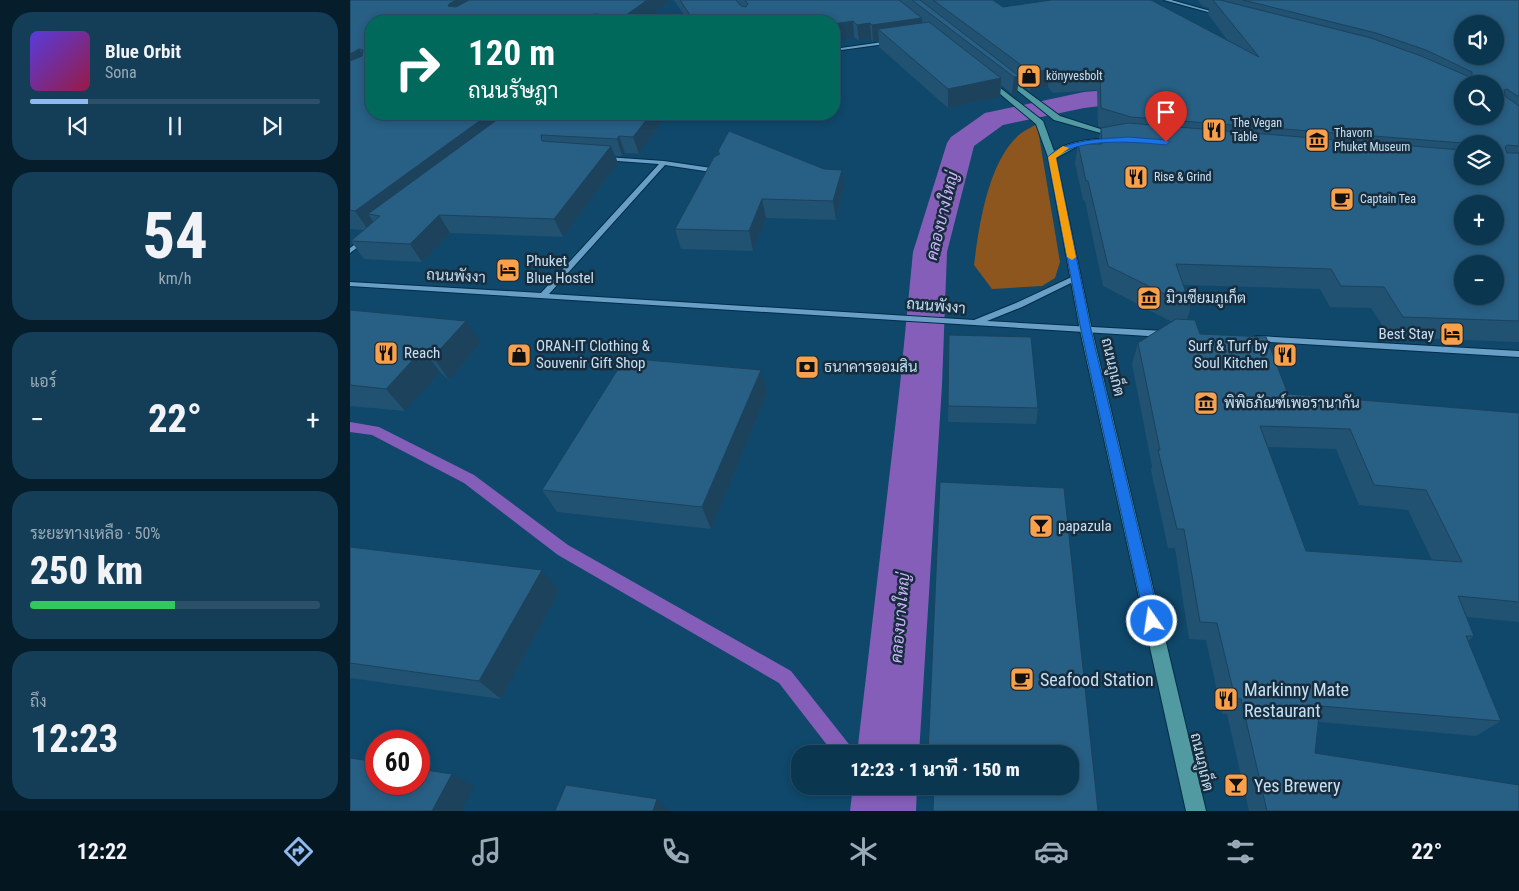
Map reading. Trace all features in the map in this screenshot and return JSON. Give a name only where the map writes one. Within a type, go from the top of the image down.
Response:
[{"type":"main road","points":[[997,71],[1057,118],[1128,139],[1076,145],[1061,149],[1052,157]]},
{"type":"main road","name":"ถนนภูเก็ต","points":[[982,75],[1040,123],[1052,157],[1086,330],[1196,811]]},
{"type":"street","points":[[1166,0],[1222,15]]},
{"type":"street","points":[[840,49],[896,41]]},
{"type":"street","points":[[598,158],[664,163],[720,172]]},
{"type":"street","points":[[544,295],[664,163]]},
{"type":"street","points":[[350,251],[373,233]]},
{"type":"street","points":[[974,323],[1019,305],[1076,278]]},
{"type":"street","name":"ถนนพังงา","points":[[350,284],[1172,334]]},
{"type":"street","points":[[1252,339],[1519,354]]},
{"type":"shaded area","points":[[1037,124],[1060,262],[1055,278],[1042,286],[992,289],[974,265],[987,195],[1000,160],[1009,146],[1020,134]]},
{"type":"building","points":[[350,0],[456,0],[448,6],[456,7],[469,0],[647,0],[626,15],[365,15],[365,120],[481,120],[355,211],[350,210],[350,61],[362,56],[363,50],[359,49],[350,54]]},
{"type":"building","points":[[680,0],[736,0],[741,6],[746,7],[748,4],[745,0],[899,0],[922,18],[872,25],[870,23],[857,25],[853,21],[840,23],[840,15],[690,15]]},
{"type":"building","points":[[912,0],[920,0],[1019,76],[1014,77]]},
{"type":"building","points":[[933,0],[993,0],[1003,7],[1051,0],[1151,0],[1259,57],[1213,0],[1220,0],[1371,38],[1421,56],[1465,75],[1454,75],[1454,125],[1504,125],[1504,90],[1505,96],[1519,106],[1519,146],[1507,145],[1505,147],[1507,153],[1519,153],[1519,321],[1403,317],[1384,287],[1341,286],[1331,269],[1176,264],[1191,307],[1108,266],[1078,144],[1102,144],[1101,128],[1128,123],[1454,149],[1454,185],[1504,185],[1504,135],[1454,135],[1454,142],[1131,117],[1101,108],[1100,72],[1055,75],[1050,69],[1032,73]]},
{"type":"building","points":[[1243,0],[1519,0],[1519,97],[1507,89],[1504,90],[1504,75],[1472,75],[1472,72],[1457,65],[1504,65],[1504,15],[1454,15],[1454,63],[1426,50],[1376,33]]},
{"type":"building","points":[[929,22],[1001,78],[948,89],[878,29]]},
{"type":"building","points":[[497,120],[646,120],[633,137],[619,136],[617,139],[541,135],[542,141],[611,146],[554,219],[439,215],[410,244],[351,241],[380,216],[368,214]]},
{"type":"building","points":[[729,131],[824,169],[842,170],[833,201],[762,199],[749,231],[675,229],[714,157],[720,154],[718,151]]},
{"type":"building","points":[[350,310],[466,321],[433,357],[423,349],[386,389],[350,385]]},
{"type":"building","points":[[1176,319],[1195,320],[1200,334],[1266,337],[1288,394],[1519,413],[1519,602],[1458,596],[1474,636],[1466,636],[1501,721],[1320,706],[1315,753],[1519,785],[1519,811],[1267,811],[1241,699],[1235,698],[1217,623],[1200,622],[1184,529],[1177,529],[1158,450],[1160,450],[1138,343]],"holes":[[[1260,426],[1350,429],[1374,485],[1426,490],[1462,562],[1306,551]]]},
{"type":"building","points":[[949,335],[1031,337],[1038,408],[948,406]]},
{"type":"building","points":[[625,358],[761,370],[702,507],[542,490]]},
{"type":"building","points":[[940,482],[1064,488],[1098,811],[933,811],[934,795],[1079,795],[1079,745],[928,745]]},
{"type":"building","points":[[350,547],[542,570],[479,681],[350,663]]},
{"type":"building","points":[[350,758],[365,760],[365,795],[430,795],[430,771],[452,774],[432,811],[350,811]]},
{"type":"building","points":[[566,785],[657,799],[653,811],[555,811]]},
{"type":"waterway","name":"คลองบางใหญ่","points":[[889,745],[921,385],[930,252],[961,143],[994,119],[1084,100],[1156,93]]},
{"type":"waterway","points":[[350,427],[374,430],[469,479],[563,550],[785,677],[839,745]]},
{"type":"waterway","points":[[878,795],[884,802]]},
{"type":"waterway","name":"คลองบางใหญ่","points":[[883,811],[884,795]]},
{"type":"slow traffic","points":[[1065,148],[1052,157],[1072,257]]},
{"type":"place","name":"könyvesbolt","points":[[1029,76]]},
{"type":"place","name":"The Vegan Table","points":[[1214,130]]},
{"type":"place","name":"Thavorn Phuket Museum","points":[[1317,140]]},
{"type":"place","name":"Rise & Grind","points":[[1136,177]]},
{"type":"place","name":"Captain Tea","points":[[1342,199]]},
{"type":"place","name":"Phuket Blue Hostel","points":[[508,270]]},
{"type":"place","name":"มิวเซียมภูเก็ต","points":[[1149,298]]},
{"type":"place","name":"Best Stay","points":[[1452,334]]},
{"type":"place","name":"Reach","points":[[386,353]]},
{"type":"place","name":"ORAN-IT Clothing & Souvenir Gift Shop","points":[[519,355]]},
{"type":"place","name":"Surf & Turf by Soul Kitchen","points":[[1285,355]]},
{"type":"place","name":"ธนาคารออมสิน","points":[[807,367]]},
{"type":"place","name":"พิพิธภัณฑ์เพอรานากัน","points":[[1206,403]]},
{"type":"place","name":"papazula","points":[[1041,526]]},
{"type":"place","name":"Seafood Station","points":[[1022,679]]},
{"type":"place","name":"Markinny Mate Restaurant","points":[[1226,699]]},
{"type":"place","name":"Yes Brewery","points":[[1236,785]]},
{"type":"route","points":[[1152,621],[1086,330],[1052,157],[1061,149],[1093,142],[1128,139],[1166,142]]}]
